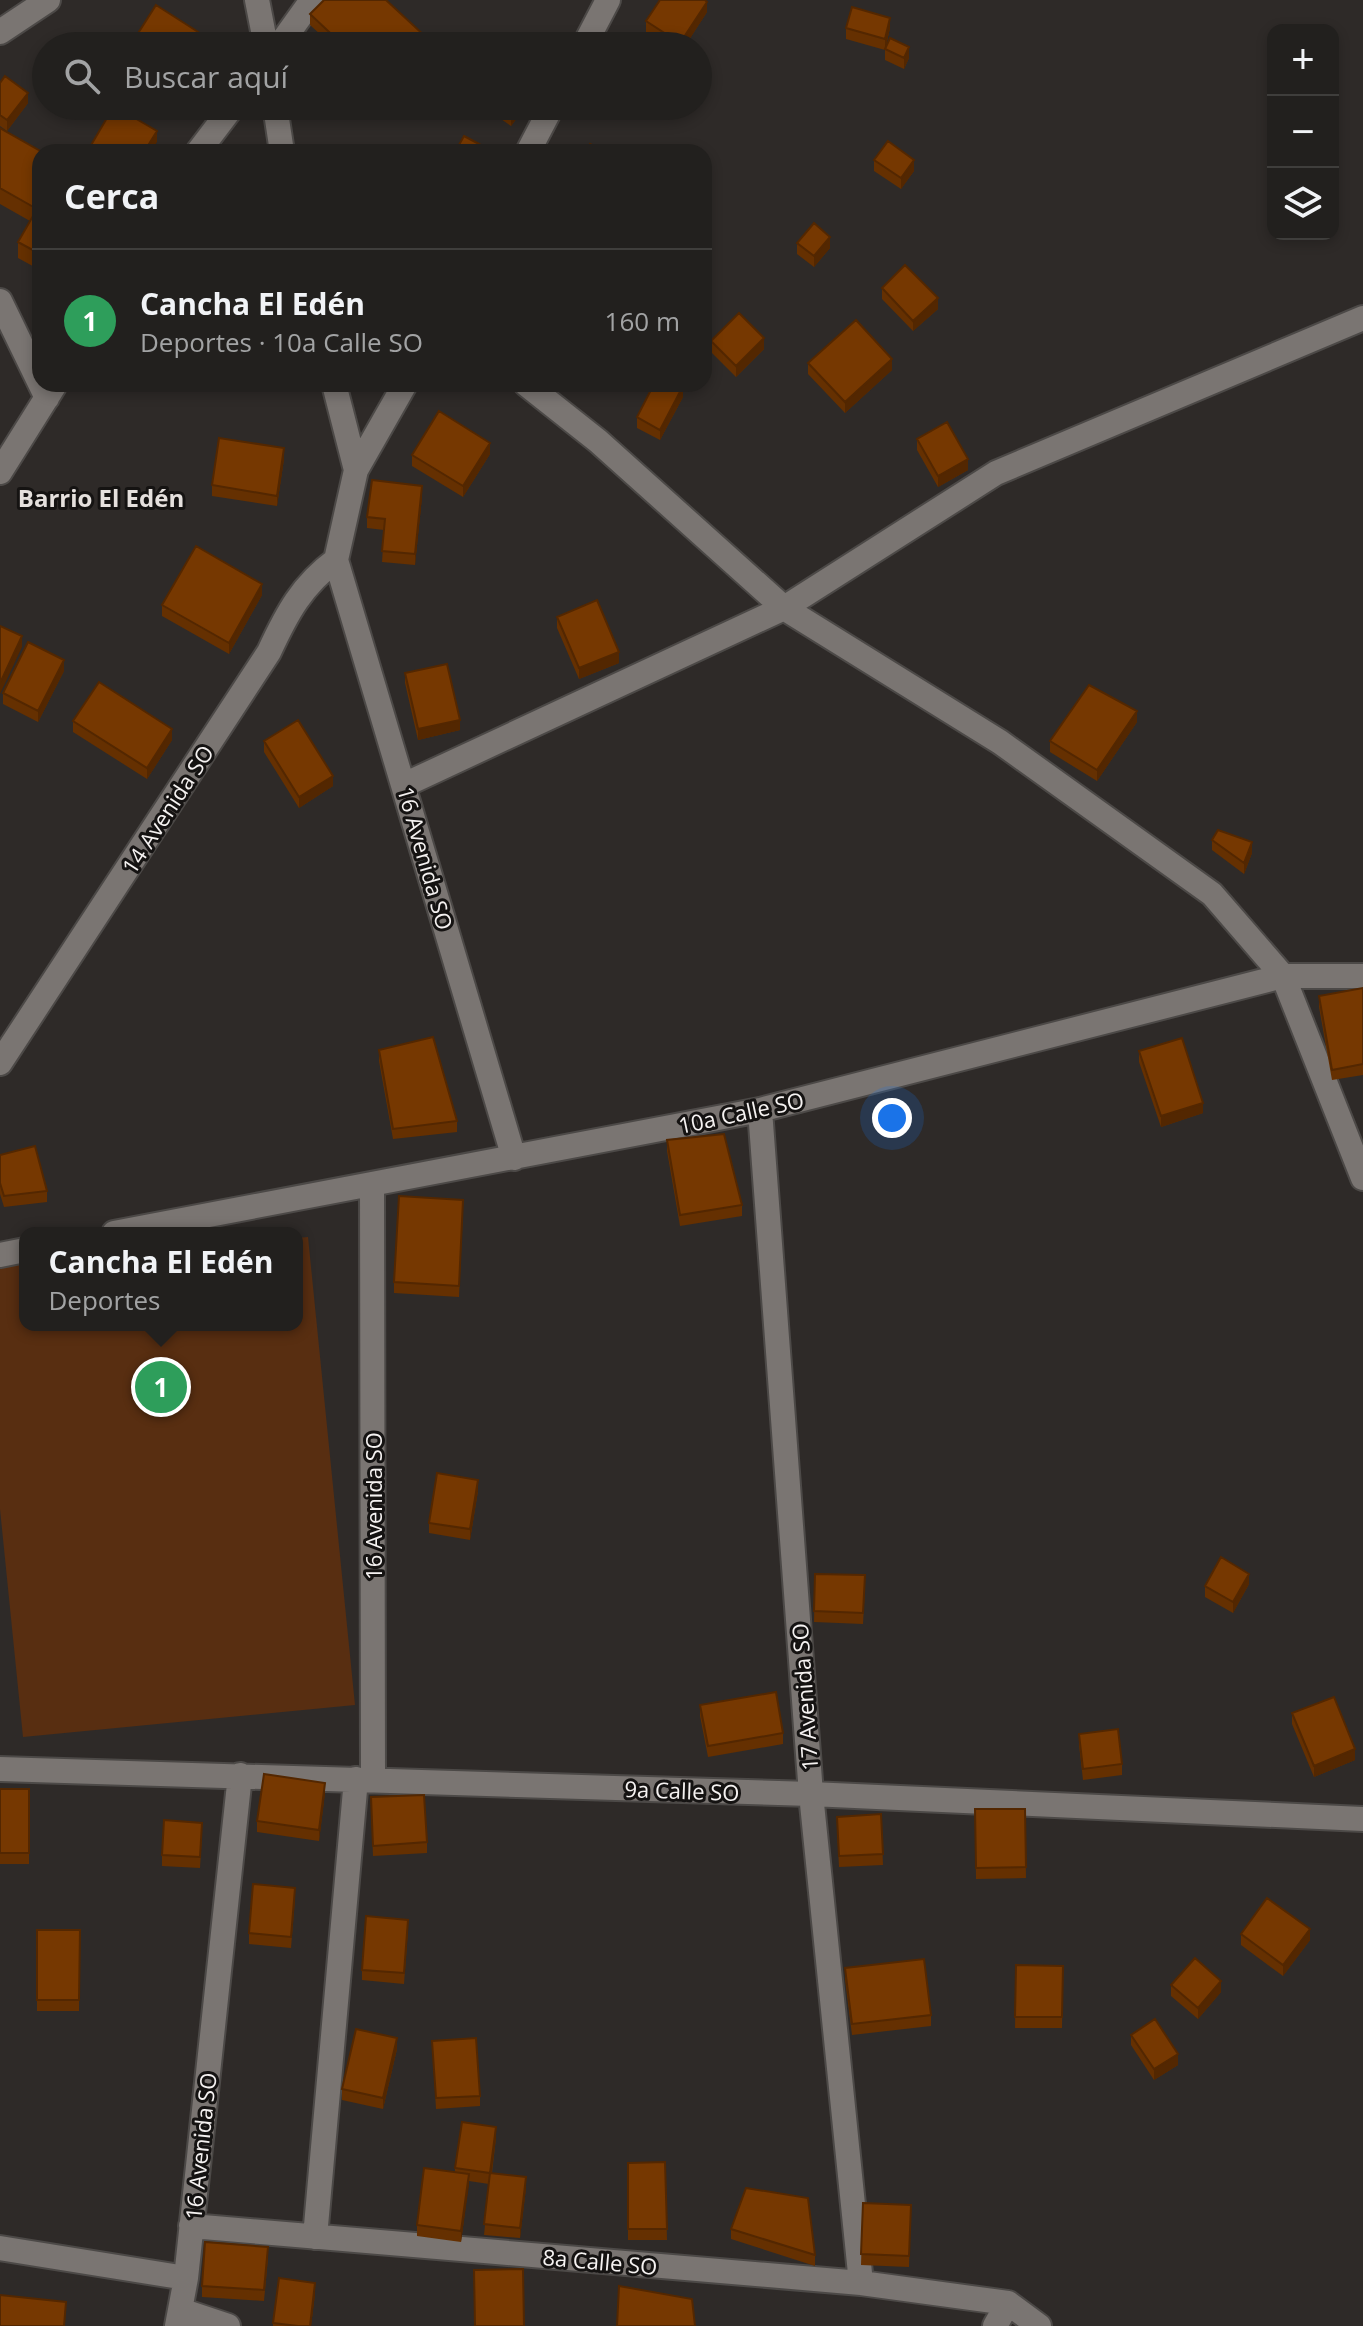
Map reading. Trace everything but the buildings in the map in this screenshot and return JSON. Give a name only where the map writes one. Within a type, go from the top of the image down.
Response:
[{"type":"street","points":[[0,32],[48,0]]},
{"type":"street","points":[[257,0],[263,32]]},
{"type":"street","points":[[289,32],[312,0]]},
{"type":"street","points":[[591,32],[608,0]]},
{"type":"street","points":[[204,144],[222,120]]},
{"type":"street","points":[[277,120],[281,144]]},
{"type":"street","points":[[532,144],[545,120]]},
{"type":"street","points":[[0,301],[32,357]]},
{"type":"street","points":[[404,785],[784,608],[996,473],[1363,318]]},
{"type":"street","points":[[0,472],[50,392]]},
{"type":"street","points":[[336,392],[356,470]]},
{"type":"street","points":[[336,560],[356,470],[400,392]]},
{"type":"street","points":[[536,392],[598,441],[784,608],[1000,742],[1212,894],[1283,976],[1363,1178]]},
{"type":"street","name":"16 Avenida SO","points":[[336,560],[514,1158]]},
{"type":"street","name":"14 Avenida SO","points":[[0,1063],[269,652],[291,605],[312,577],[336,560]]},
{"type":"street","name":"10a Calle SO","points":[[146,1227],[760,1110],[1283,976],[1363,976]]},
{"type":"street","name":"17 Avenida SO","points":[[760,1110],[811,1794],[861,2283]]},
{"type":"street","name":"16 Avenida SO","points":[[315,2237],[365,1779],[372,1184]]},
{"type":"street","name":"9a Calle SO","points":[[0,1769],[811,1794],[1363,1819]]},
{"type":"street","name":"16 Avenida SO","points":[[178,2318],[186,2278],[240,1775]]},
{"type":"street","name":"8a Calle SO","points":[[191,2226],[861,2283],[1008,2303]]},
{"type":"street","points":[[0,2248],[186,2278]]},
{"type":"street","points":[[995,2326],[1008,2303],[1039,2326]]},
{"type":"street","points":[[178,2318],[228,2326]]},
{"type":"shaded area","points":[[303,1237],[308,1237],[355,1705],[23,1737],[0,1509],[0,1266],[19,1264],[19,1331],[303,1331]]},
{"type":"place","name":"Cancha El Edén","points":[[161,1387]]},
{"type":"district","name":"Barrio El Edén","points":[[101,497]]}]
